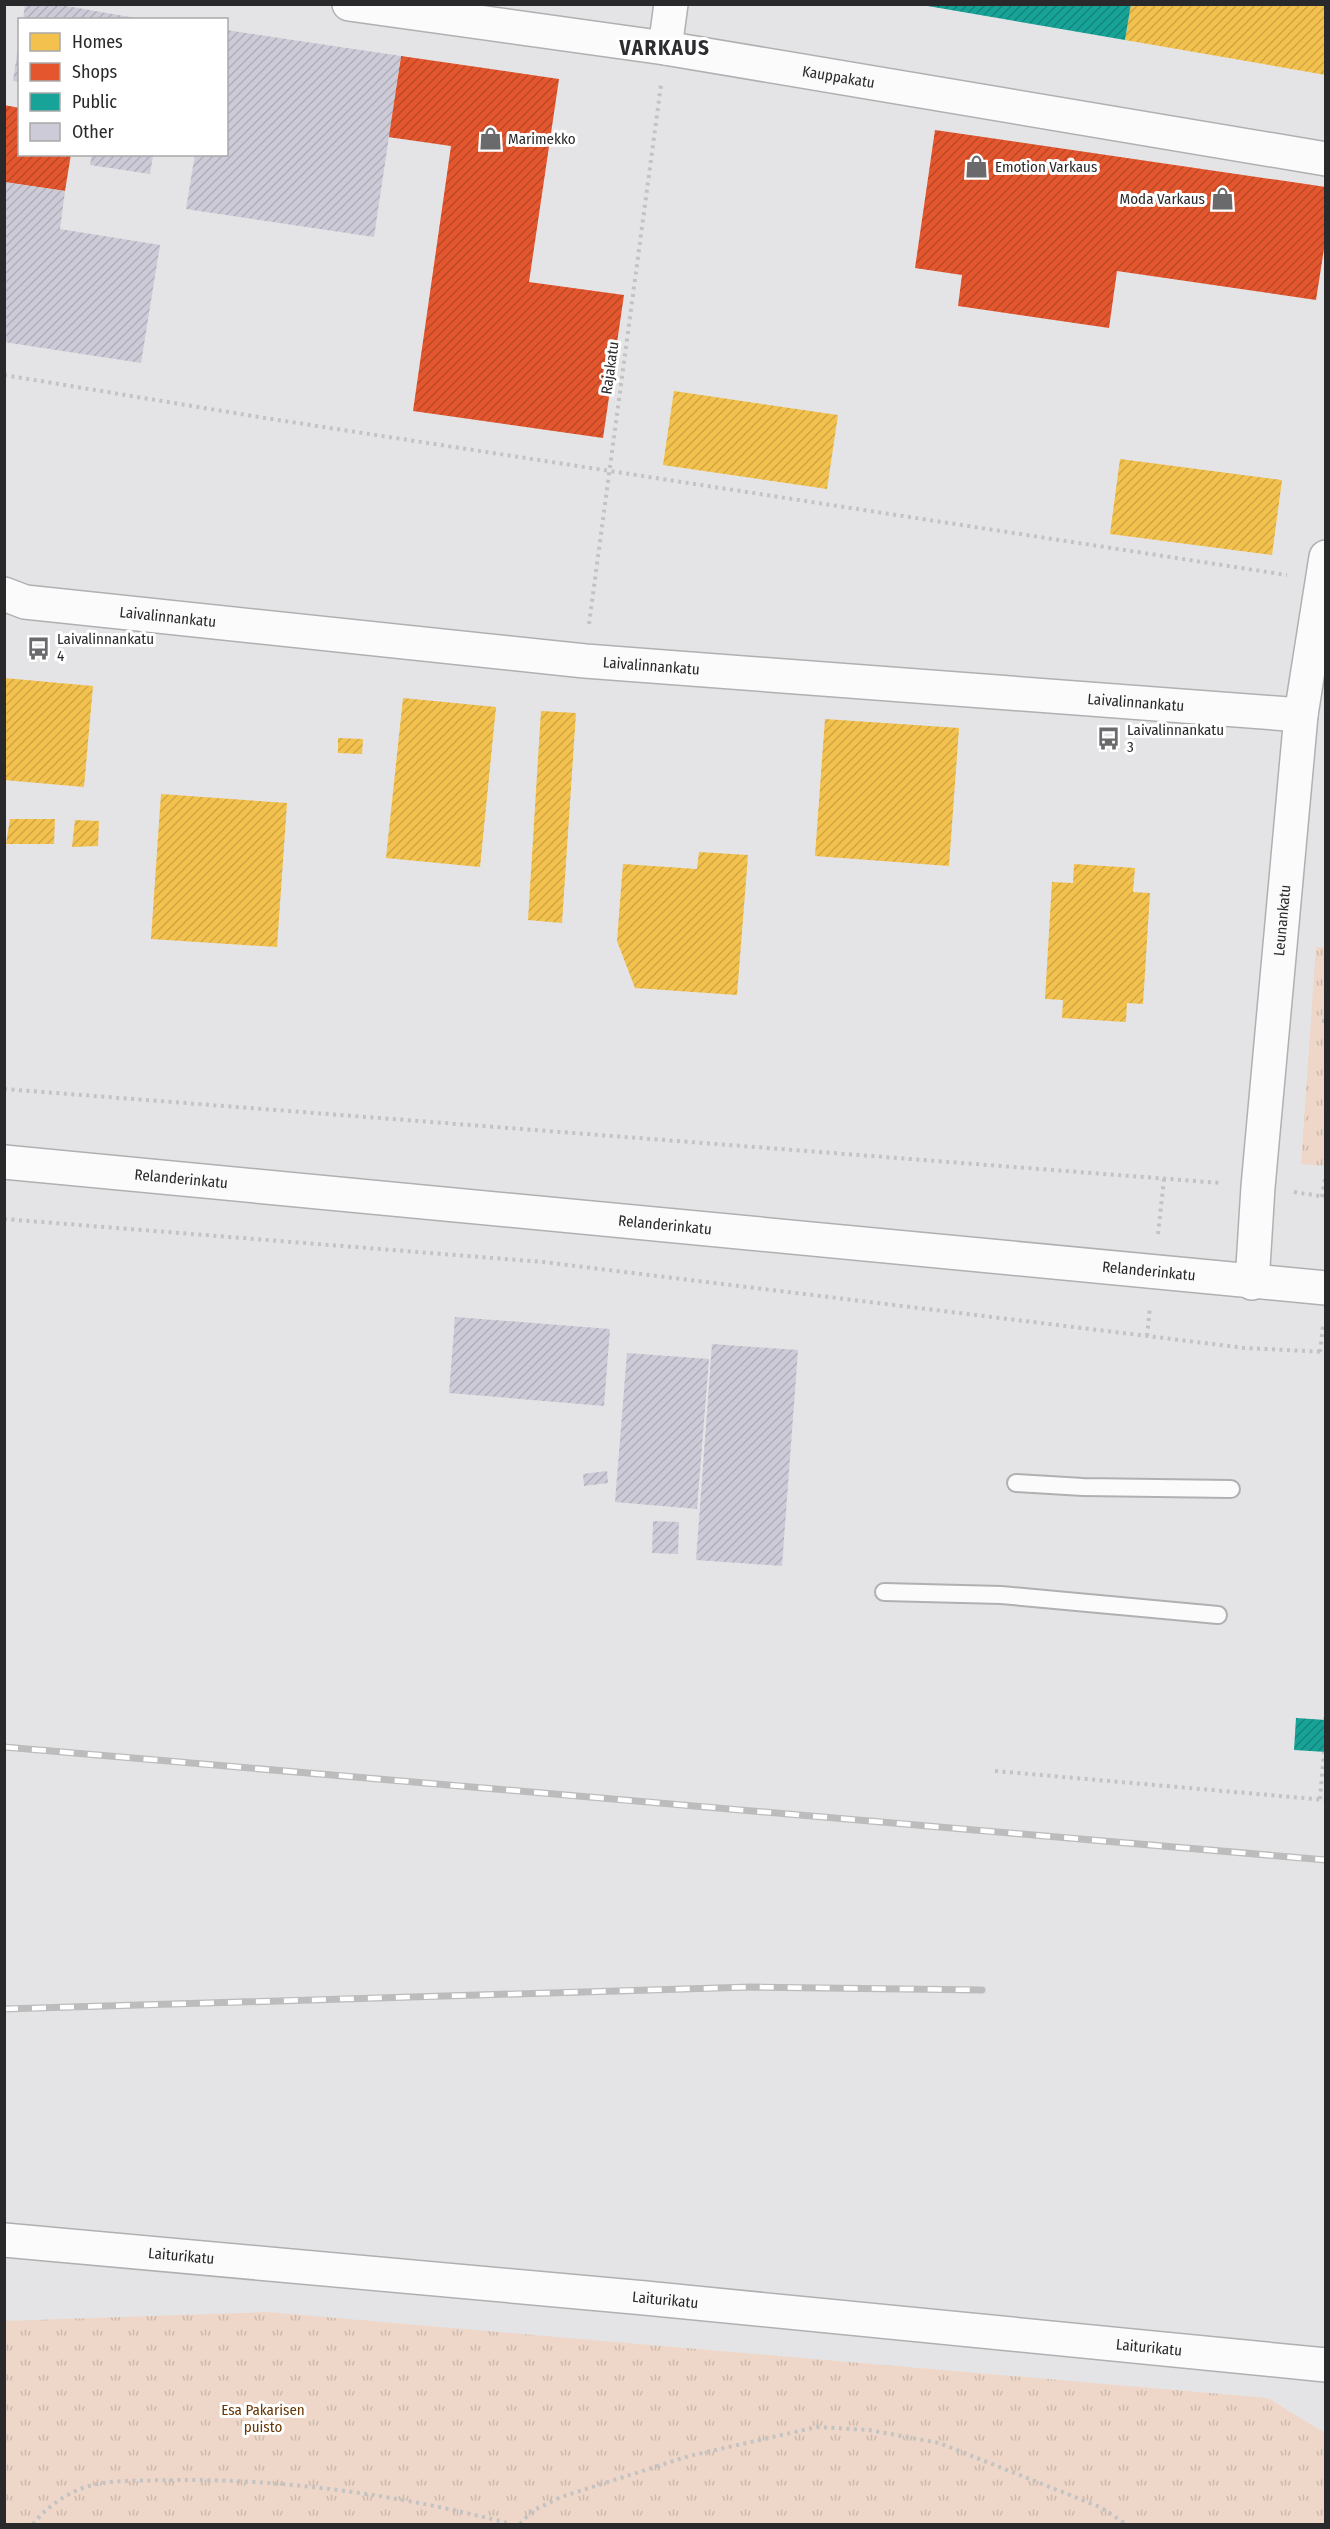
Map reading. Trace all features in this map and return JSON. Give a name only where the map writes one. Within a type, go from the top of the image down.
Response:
[{"type":"street","name":"Kauppakatu","points":[[349,4],[665,48],[1326,159]]},
{"type":"street","points":[[665,48],[671,4]]},
{"type":"street","name":"Leunankatu","points":[[1252,1283],[1258,1186],[1301,715],[1318,656],[1326,557]]},
{"type":"street","name":"Laivalinnankatu","points":[[4,594],[25,602],[585,661],[1301,715]]},
{"type":"street","name":"Relanderinkatu","points":[[4,1162],[1252,1283],[1325,1304]]},
{"type":"street","name":"Laiturikatu","points":[[4,2240],[645,2298],[1326,2365]]},
{"type":"lane","points":[[1016,1483],[1083,1487],[1231,1489]]},
{"type":"lane","points":[[884,1592],[1001,1595],[1218,1615]]},
{"type":"path","name":"Rajakatu","points":[[585,661],[665,48]]},
{"type":"path","points":[[4,375],[1275,574]]},
{"type":"path","points":[[4,1089],[1258,1186],[1324,1197],[1326,1172]]},
{"type":"path","points":[[4,1219],[543,1262],[1234,1347],[1323,1352],[1325,1304]]},
{"type":"path","points":[[1325,1720],[1326,1714]]},
{"type":"path","points":[[995,1771],[1323,1800],[1324,1752]]},
{"type":"path","points":[[520,2524],[532,2511],[572,2494],[689,2456],[817,2427],[869,2430],[939,2443],[1100,2507],[1126,2524]]},
{"type":"path","points":[[33,2524],[60,2499],[95,2484],[202,2480],[275,2485],[391,2499],[511,2524]]},
{"type":"green space","points":[[1316,947],[1326,948],[1325,1166],[1301,1164]]},
{"type":"green space","name":"Esa Pakarisen puisto","points":[[267,2312],[1268,2398],[1325,2433],[1325,2524],[5,2524],[5,2321]]},
{"type":"building: Homes","points":[[1131,4],[1326,4],[1326,75],[1125,40]]},
{"type":"building: Homes","points":[[674,391],[838,415],[827,489],[663,465]]},
{"type":"building: Homes","points":[[1120,459],[1282,480],[1272,555],[1110,534]]},
{"type":"building: Homes","points":[[4,678],[93,686],[84,787],[4,780]]},
{"type":"building: Homes","points":[[403,698],[496,707],[480,867],[386,858]]},
{"type":"building: Homes","points":[[541,711],[576,713],[562,923],[528,920]]},
{"type":"building: Homes","points":[[825,719],[959,728],[949,866],[815,856]]},
{"type":"building: Homes","points":[[338,738],[363,739],[362,754],[338,753]]},
{"type":"building: Homes","points":[[161,794],[287,803],[277,947],[151,939]]},
{"type":"building: Homes","points":[[10,819],[55,819],[54,844],[6,844]]},
{"type":"building: Homes","points":[[75,820],[99,821],[98,846],[72,847]]},
{"type":"building: Homes","points":[[699,852],[748,855],[737,995],[635,988],[617,941],[623,864],[697,869]]},
{"type":"building: Homes","points":[[1074,864],[1135,868],[1133,892],[1150,893],[1143,1004],[1127,1003],[1126,1022],[1062,1018],[1063,1000],[1045,999],[1052,882],[1073,883]]},
{"type":"building: Shops","points":[[401,56],[559,79],[529,282],[624,295],[603,438],[413,411],[451,146],[388,137]]},
{"type":"building: Shops","points":[[4,105],[18,108],[18,156],[71,156],[65,191],[4,182]]},
{"type":"building: Shops","points":[[935,130],[1326,187],[1326,236],[1316,300],[1117,271],[1109,328],[958,306],[962,275],[915,268]]},
{"type":"building: Public","points":[[916,4],[1131,4],[1125,40]]},
{"type":"building: Public","points":[[1296,1718],[1326,1720],[1326,1752],[1294,1750]]},
{"type":"building: Other","points":[[25,4],[55,4],[136,18],[23,18]]},
{"type":"building: Other","points":[[228,30],[401,56],[374,237],[186,209],[195,156],[228,156]]},
{"type":"building: Other","points":[[18,48],[18,82],[13,81]]},
{"type":"building: Other","points":[[92,156],[153,156],[150,174],[90,165]]},
{"type":"building: Other","points":[[4,182],[65,191],[60,229],[160,245],[141,363],[4,342]]},
{"type":"building: Other","points":[[455,1317],[610,1329],[604,1406],[449,1393]]},
{"type":"building: Other","points":[[712,1344],[798,1350],[782,1566],[696,1560]]},
{"type":"building: Other","points":[[627,1353],[709,1359],[697,1509],[615,1502]]},
{"type":"building: Other","points":[[607,1471],[608,1483],[584,1486],[583,1474]]},
{"type":"building: Other","points":[[653,1521],[679,1522],[678,1554],[652,1553]]},
{"type":"railway","points":[[4,1747],[1326,1860]]},
{"type":"railway","points":[[4,2009],[751,1987],[982,1990]]},
{"type":"place","name":"Marimekko","points":[[490,139]]},
{"type":"place","name":"Emotion Varkaus","points":[[977,167]]},
{"type":"place","name":"Moda Varkaus","points":[[1223,199]]},
{"type":"place","name":"Laivalinnankatu 4","points":[[39,648]]},
{"type":"place","name":"Laivalinnankatu 3","points":[[1109,739]]},
{"type":"district","name":"VARKAUS","points":[[665,48]]}]
